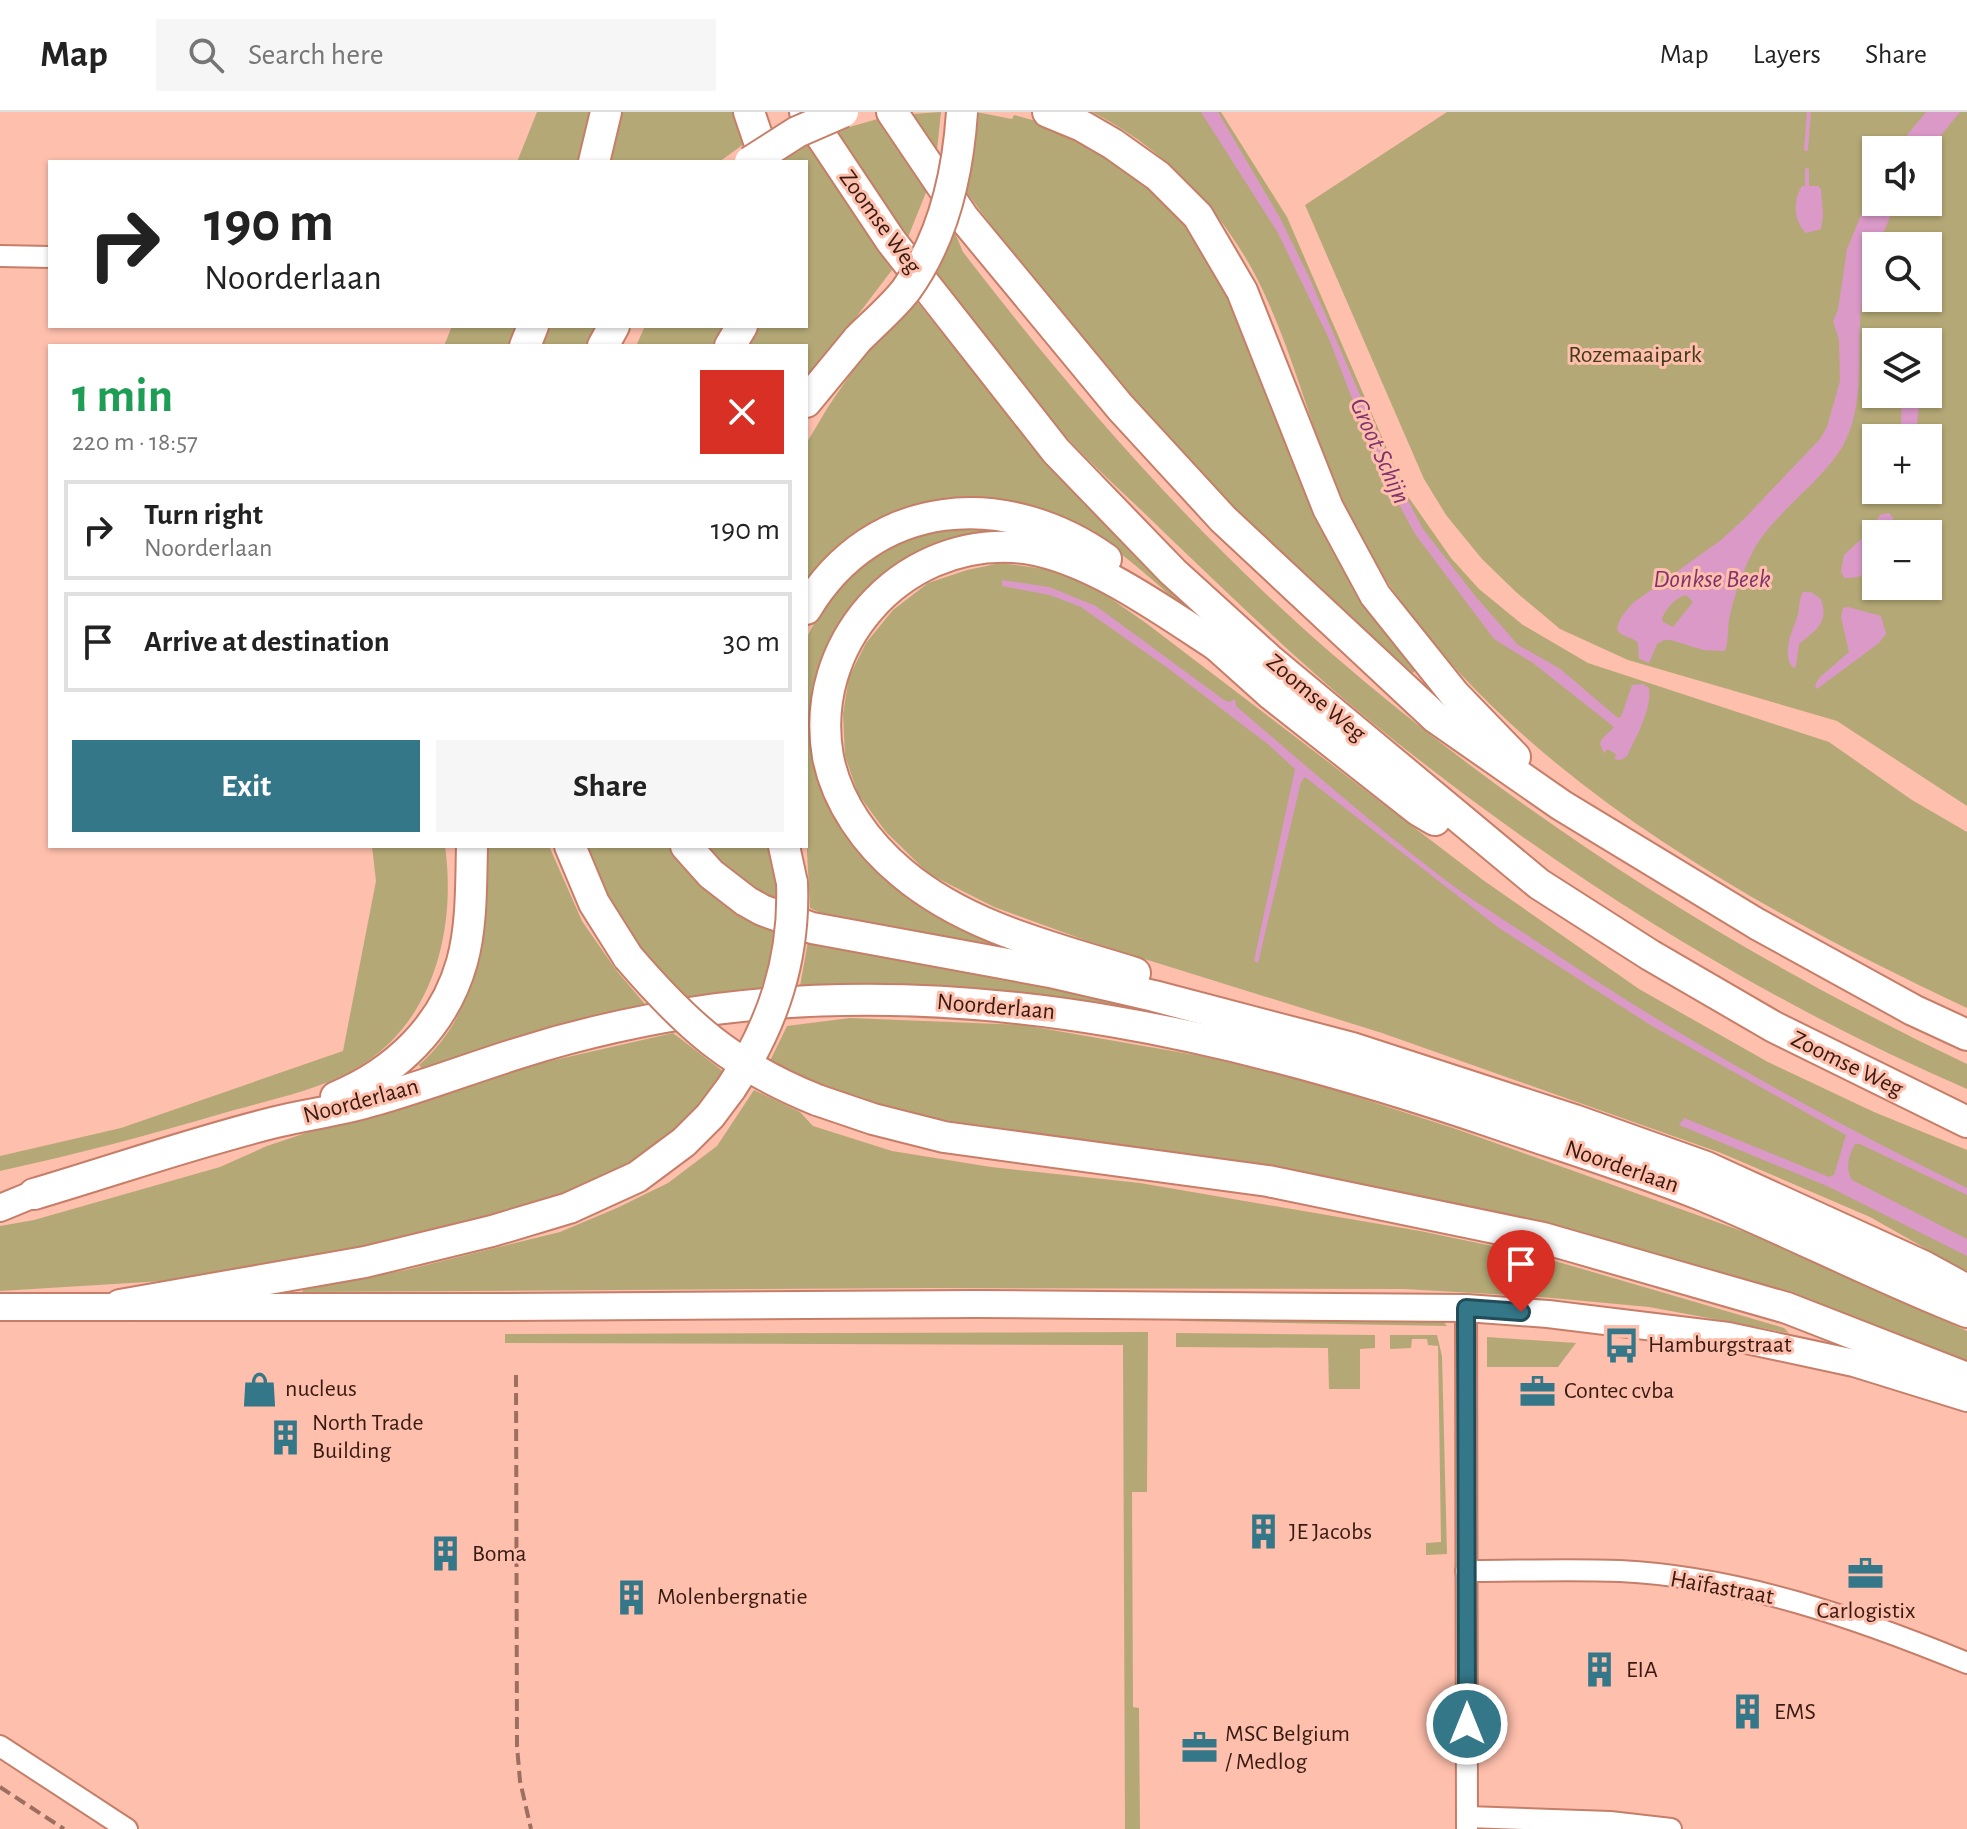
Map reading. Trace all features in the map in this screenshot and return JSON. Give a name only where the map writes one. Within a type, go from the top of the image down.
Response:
[{"type":"highway","points":[[594,160],[606,112]]},
{"type":"highway","points":[[749,112],[765,160]]},
{"type":"highway","name":"Zoomse Weg","points":[[805,112],[891,241],[1056,451],[1173,572],[1271,661],[1539,884],[1650,955],[1774,1027],[1967,1122]]},
{"type":"highway","points":[[753,160],[797,132],[843,112]]},
{"type":"highway","points":[[892,112],[963,217],[1120,407],[1223,519],[1436,718],[1561,805],[1757,924],[1913,1010],[1967,1035]]},
{"type":"highway","points":[[814,394],[858,339],[906,290],[928,250],[949,198],[960,144],[962,112]]},
{"type":"highway","points":[[1048,112],[1082,126],[1113,144],[1158,176],[1198,216],[1242,291],[1328,508],[1375,595],[1455,695],[1561,805]]},
{"type":"highway","points":[[808,606],[843,562],[881,535],[923,518],[990,513],[1046,526],[1077,541],[1164,600],[1272,695],[1418,810],[1539,884]]},
{"type":"highway","points":[[1219,647],[1140,596],[1073,561],[1055,555],[1014,547],[993,547],[944,557],[907,576],[878,598],[854,625],[834,671],[827,703],[827,745],[836,785],[850,815],[876,848],[923,890],[955,908],[1032,941],[1296,1022],[1352,1048]]},
{"type":"highway","points":[[459,848],[470,893]]},
{"type":"highway","points":[[275,1122],[373,1078],[424,1036],[449,997],[462,961],[472,848]]},
{"type":"highway","points":[[571,848],[594,903],[628,957],[666,1002],[699,1033],[733,1058],[780,1085],[817,1100],[873,1119],[944,1137],[1268,1181],[1543,1238],[1787,1308],[1967,1378]]},
{"type":"highway","points":[[688,848],[711,874],[746,901],[812,928],[1065,976],[1352,1048],[1574,1120],[1706,1167],[1923,1266],[1967,1290]]},
{"type":"highway","points":[[120,1305],[365,1262],[492,1231],[569,1208],[637,1177],[684,1142],[710,1116],[758,1046],[781,987],[790,945],[792,883],[787,848]]},
{"type":"highway","name":"Noorderlaan","points":[[34,1194],[275,1122],[365,1103],[582,1035],[716,1009],[800,1002],[913,999],[1017,1006],[1118,1021],[1213,1040],[1322,1068],[1427,1100],[1697,1193],[1967,1312]]},
{"type":"main road","points":[[0,1194],[34,1194]]},
{"type":"main road","points":[[0,1208],[34,1194]]},
{"type":"main road","name":"Noorderlaan","points":[[0,1201],[34,1194]]},
{"type":"main road","points":[[0,1307],[1160,1304],[1466,1308],[1548,1314],[1728,1336],[1854,1363],[1967,1398]]},
{"type":"street","points":[[0,256],[48,257]]},
{"type":"street","points":[[1466,1308],[1467,1823],[1610,1822],[1671,1829]]},
{"type":"street","name":"Haïfastraat","points":[[1466,1571],[1622,1571],[1730,1586],[1794,1601],[1861,1622],[1967,1663]]},
{"type":"street","points":[[0,1746],[127,1829]]},
{"type":"green space","points":[[537,112],[591,112],[580,160],[518,160]]},
{"type":"green space","points":[[614,112],[734,112],[748,141],[722,160],[603,160]]},
{"type":"green space","points":[[941,112],[937,150],[912,114]]},
{"type":"green space","points":[[976,112],[1012,119],[1014,115],[1051,125],[1129,165],[1193,232],[1227,290],[1289,451],[1321,519],[1374,616],[1416,669],[1413,673],[1292,564],[1187,460],[1120,385],[1025,269],[964,189]]},
{"type":"green space","points":[[1092,112],[1221,112],[1287,217],[1407,495],[1451,558],[1479,589],[1523,625],[1588,663],[1829,742],[1912,800],[1967,832],[1967,1008],[1810,930],[1655,836],[1582,784],[1513,726],[1451,664],[1397,596],[1351,519],[1329,470],[1275,318],[1237,244],[1184,178],[1141,142]]},
{"type":"green space","name":"Rozemaaipark","points":[[1447,112],[1967,112],[1967,806],[1837,721],[1628,660],[1560,629],[1482,559],[1446,515],[1424,479],[1305,205]]},
{"type":"green space","points":[[881,118],[929,185],[906,242],[832,132]]},
{"type":"green space","points":[[807,145],[892,270],[808,380],[808,344],[744,344],[753,328],[808,328],[808,160],[781,160]]},
{"type":"green space","points":[[951,223],[963,252],[1137,462],[1232,561],[1331,653],[1479,772],[1635,880],[1798,977],[1967,1064],[1967,1089],[1814,1016],[1667,932],[1526,839],[1457,789],[1333,690],[1084,455],[1007,369],[929,270]]},
{"type":"green space","points":[[913,297],[1008,415],[1221,637],[1219,641],[1147,575],[1088,531],[1033,507],[997,499],[961,498],[925,503],[891,514],[859,531],[830,554],[808,580],[808,441],[856,366]]},
{"type":"green space","points":[[451,328],[518,328],[512,344],[445,344]]},
{"type":"green space","points":[[540,328],[597,328],[588,344],[534,344]]},
{"type":"green space","points":[[644,328],[727,328],[715,344],[637,344]]},
{"type":"green space","points":[[963,526],[1027,534],[927,556],[819,694],[867,849],[1070,961],[840,922],[810,908],[807,848],[808,635],[823,609],[858,567],[887,547]]},
{"type":"green space","points":[[1001,563],[1060,571],[1100,591],[1483,880],[1639,989],[1768,1062],[1874,1112],[1967,1150],[1967,1272],[1870,1217],[1721,1153],[1382,1033],[1090,942],[994,907],[929,874],[886,832],[858,794],[845,756],[843,714],[849,677],[866,643],[893,610],[928,583]]},
{"type":"green space","points":[[372,848],[445,848],[447,906],[436,966],[425,994],[409,1020],[390,1042],[366,1062],[313,1088],[136,1138],[0,1171],[0,1156],[121,1128],[343,1051],[376,881]]},
{"type":"green space","points":[[485,848],[550,848],[582,921],[616,970],[650,1010],[533,1037],[422,1069],[419,1065],[440,1043],[468,992],[476,964],[484,906]]},
{"type":"green space","points":[[584,848],[678,848],[776,925],[772,958],[762,995],[692,1004],[657,968],[629,931]]},
{"type":"green space","points":[[706,848],[773,848],[777,905],[738,878]]},
{"type":"green space","points":[[809,936],[968,963],[1329,1049],[902,988],[800,986]]},
{"type":"green space","points":[[850,1018],[1023,1025],[1207,1057],[1317,1084],[1459,1130],[1770,1241],[1967,1331],[1967,1365],[1663,1257],[1529,1220],[1293,1172],[992,1129],[898,1111],[813,1083],[770,1061],[787,1026]]},
{"type":"green space","points":[[673,1033],[724,1072],[722,1077],[678,1129],[633,1162],[543,1203],[455,1228],[266,1268],[163,1281],[0,1291],[0,1226],[34,1220],[220,1167],[267,1146],[416,1096],[524,1067]]},
{"type":"green space","points":[[754,1090],[800,1112],[813,1126],[892,1151],[991,1167],[1140,1183],[1420,1231],[1531,1254],[1784,1328],[1789,1333],[1649,1307],[1404,1289],[302,1292],[305,1288],[406,1270],[560,1232],[617,1208],[668,1183],[717,1146]]},
{"type":"green space","points":[[1182,1316],[1443,1321],[1447,1326],[1180,1321]]},
{"type":"green space","points":[[1148,1332],[1147,1492],[1132,1492],[1133,1707],[1139,1708],[1140,1829],[1125,1829],[1123,1345],[505,1343],[505,1334]]},
{"type":"green space","points":[[1176,1333],[1375,1335],[1375,1348],[1360,1349],[1360,1389],[1329,1389],[1328,1348],[1176,1347]]},
{"type":"green space","points":[[1390,1335],[1437,1335],[1442,1356],[1447,1554],[1426,1555],[1426,1543],[1441,1542],[1438,1346],[1428,1345],[1427,1339],[1412,1339],[1411,1348],[1390,1349]]},
{"type":"green space","points":[[1487,1337],[1576,1343],[1558,1367],[1487,1367]]},
{"type":"water","name":"Groot Schijn","points":[[1201,112],[1218,112],[1280,218],[1310,279],[1395,476],[1423,529],[1518,645],[1559,668],[1618,718],[1632,685],[1643,684],[1649,688],[1646,714],[1624,758],[1614,758],[1617,755],[1608,749],[1604,753],[1600,744],[1614,727],[1533,663],[1494,639],[1415,534],[1379,468],[1329,339],[1278,233]]},
{"type":"water","points":[[1926,112],[1960,112],[1940,136],[1906,136]]},
{"type":"water","points":[[1802,186],[1818,186],[1821,189],[1821,229],[1806,233],[1799,223],[1796,210]]},
{"type":"water","name":"Donkse Beek","points":[[1862,213],[1862,216],[1890,216],[1884,232],[1862,232],[1857,403],[1841,449],[1772,525],[1753,551],[1734,599],[1725,651],[1703,650],[1664,640],[1657,644],[1649,663],[1639,659],[1638,643],[1617,630],[1625,612],[1744,519],[1820,439],[1827,427],[1840,381],[1839,340],[1833,321],[1838,310],[1847,249]],"holes":[[[1686,595],[1693,602],[1673,627],[1663,622],[1662,618],[1671,604]]]},
{"type":"water","points":[[1902,408],[1919,408],[1917,424],[1901,424]]},
{"type":"water","points":[[1889,513],[1892,520],[1877,520],[1880,515]]},
{"type":"water","points":[[1862,538],[1862,574],[1844,578],[1841,571],[1844,555]]},
{"type":"water","points":[[1002,580],[1049,587],[1096,606],[1224,700],[1229,702],[1235,699],[1236,706],[1335,791],[1473,900],[1694,1041],[1802,1103],[1967,1188],[1967,1195],[1860,1144],[1855,1144],[1849,1158],[1852,1180],[1967,1239],[1967,1256],[1827,1186],[1679,1125],[1684,1118],[1829,1177],[1834,1175],[1846,1135],[1652,1026],[1499,928],[1305,777],[1301,782],[1258,963],[1254,961],[1295,769],[1269,745],[1169,669],[1081,607],[1050,595],[1002,586]]},
{"type":"water","points":[[1803,592],[1811,592],[1821,599],[1823,614],[1819,625],[1799,644],[1796,666],[1793,668],[1788,656],[1789,643]]},
{"type":"water","points":[[1843,608],[1881,616],[1886,634],[1879,643],[1817,689],[1815,686],[1819,678],[1849,652],[1841,617]]},
{"type":"waterway","name":"Donkse Beek","points":[[1806,149],[1809,112]]},
{"type":"waterway","name":"Donkse Beek","points":[[1807,170],[1807,189]]},
{"type":"railway","points":[[516,1375],[517,1746],[520,1781],[531,1829]]},
{"type":"railway","points":[[0,1787],[64,1829]]},
{"type":"place","name":"Hamburgstraat","points":[[1622,1345]]},
{"type":"place","name":"nucleus","points":[[259,1389]]},
{"type":"place","name":"Contec cvba","points":[[1538,1391]]},
{"type":"place","name":"North Trade Building","points":[[286,1437]]},
{"type":"place","name":"JE Jacobs","points":[[1263,1532]]},
{"type":"place","name":"Boma","points":[[446,1554]]},
{"type":"place","name":"Carlogistix","points":[[1866,1574]]},
{"type":"place","name":"Molenbergnatie","points":[[631,1597]]},
{"type":"place","name":"EIA","points":[[1600,1670]]},
{"type":"place","name":"EMS","points":[[1748,1712]]},
{"type":"place","name":"MSC Belgium / Medlog","points":[[1199,1748]]},
{"type":"route","points":[[1467,1724],[1466,1308],[1521,1312]]}]
